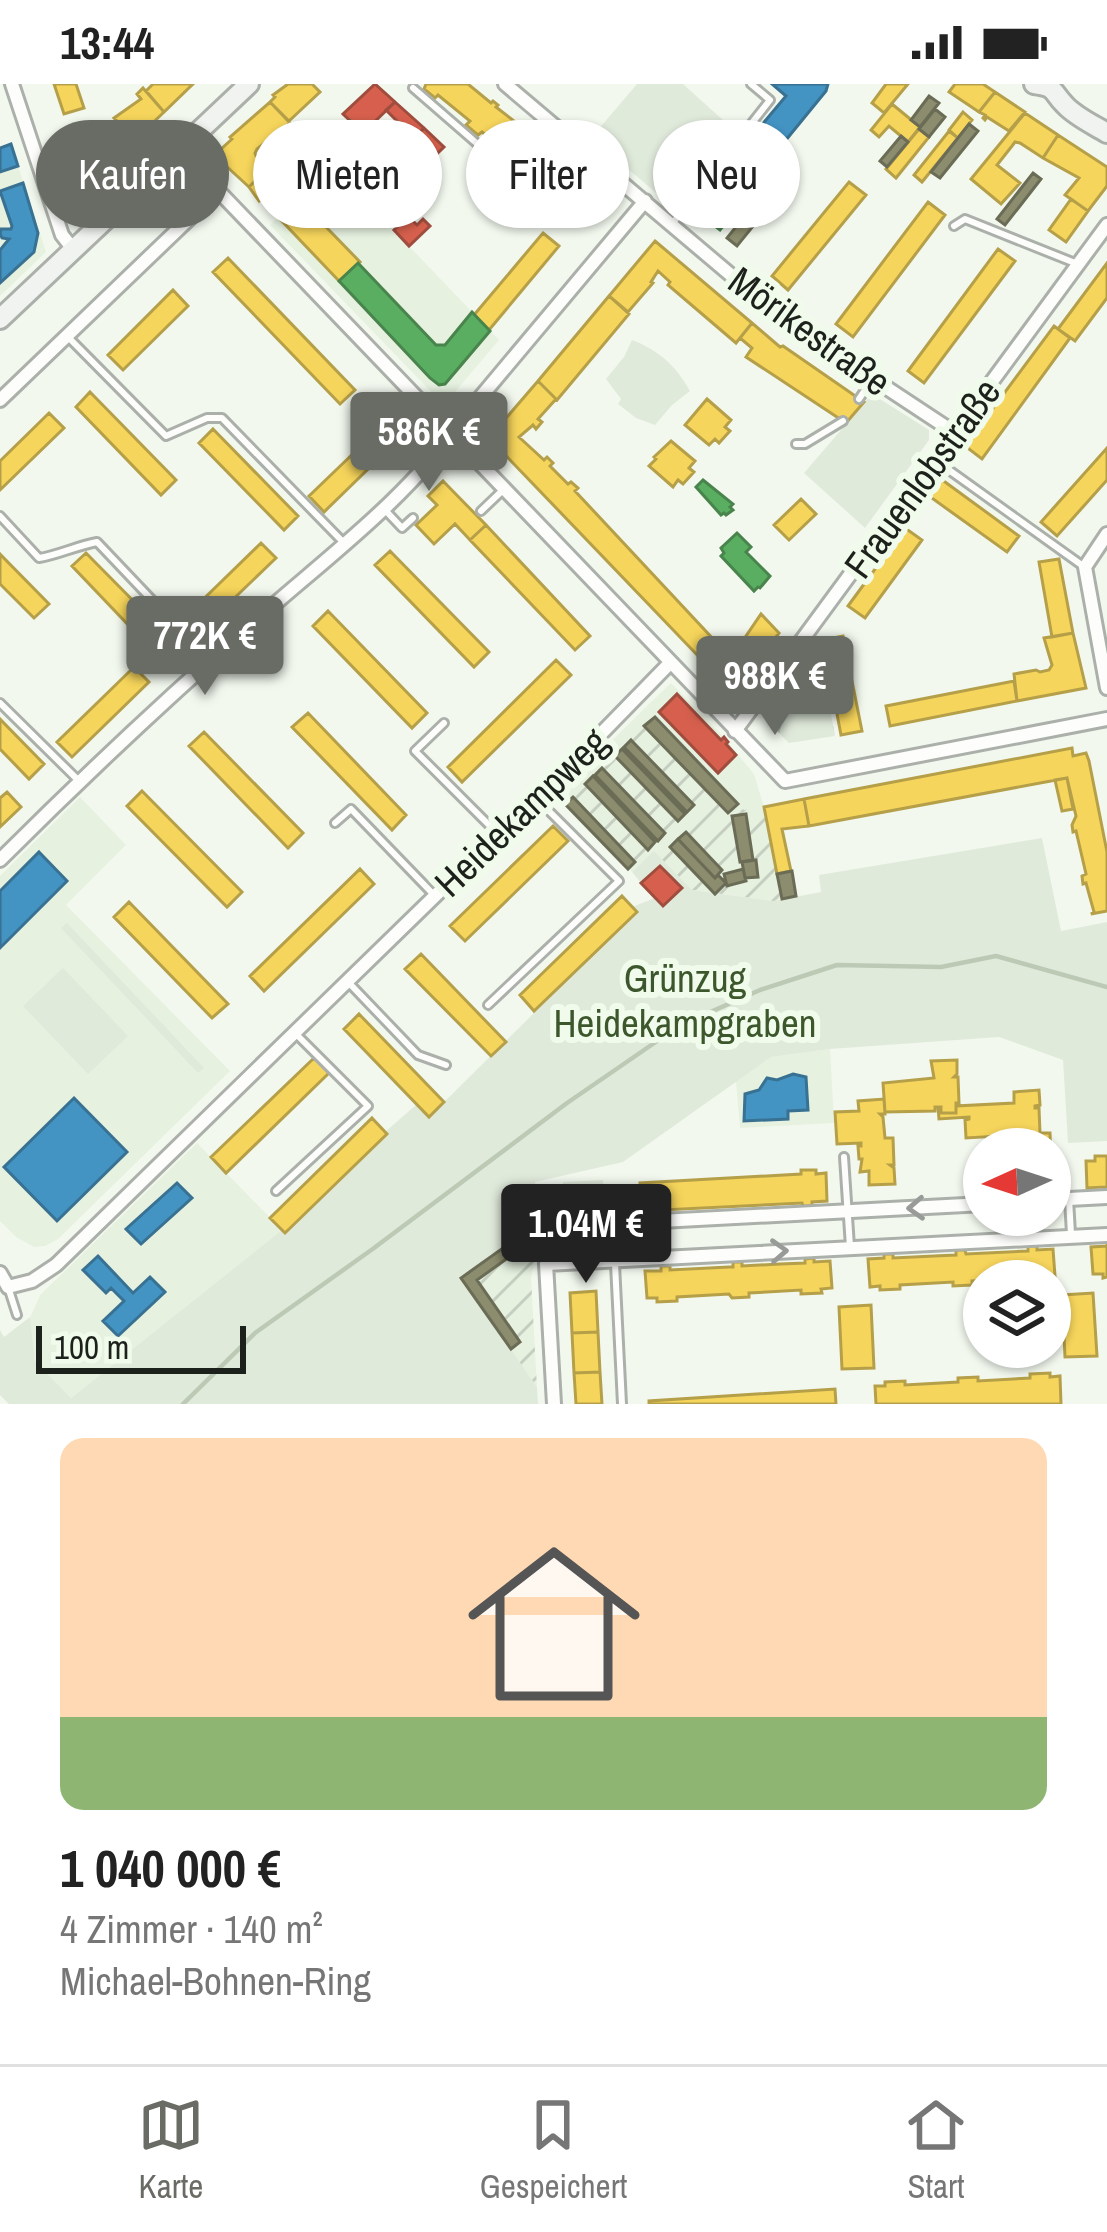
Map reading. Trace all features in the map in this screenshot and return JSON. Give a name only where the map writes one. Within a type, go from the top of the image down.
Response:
[{"type":"street","points":[[12,84],[62,235],[73,249]]},
{"type":"street","points":[[212,120],[249,84]]},
{"type":"street","name":"Mörikestraße","points":[[505,84],[548,120]]},
{"type":"street","points":[[1033,84],[1040,99],[1064,105],[1107,134]]},
{"type":"street","name":"Mörikestraße","points":[[629,188],[653,208]]},
{"type":"street","points":[[0,860],[442,448],[645,201]]},
{"type":"street","points":[[229,202],[785,781],[1107,719]]},
{"type":"street","name":"Frauenlobstraße","points":[[736,731],[1107,225]]},
{"type":"street","points":[[0,319],[96,228]]},
{"type":"street","points":[[0,400],[179,228]]},
{"type":"street","name":"Mörikestraße","points":[[677,228],[784,320],[955,433]]},
{"type":"street","points":[[1107,534],[1085,567],[1107,688]]},
{"type":"street","name":"Heidekampweg","points":[[8,1287],[32,1281],[56,1265],[670,663]]},
{"type":"street","points":[[1071,1199],[1107,1197]]},
{"type":"street","points":[[554,1404],[546,1264],[550,1250],[565,1233],[585,1225],[623,1222],[963,1205]]},
{"type":"street","points":[[619,1260],[623,1222]]},
{"type":"street","points":[[546,1264],[1107,1235]]},
{"type":"street","points":[[0,1273],[8,1287]]},
{"type":"lane","points":[[751,84],[770,100],[754,120]]},
{"type":"lane","points":[[413,88],[466,134]]},
{"type":"lane","points":[[954,226],[965,219],[1078,264]]},
{"type":"lane","points":[[66,335],[166,436],[207,418],[221,418],[344,542]]},
{"type":"lane","points":[[859,399],[872,380]]},
{"type":"lane","points":[[796,445],[843,421]]},
{"type":"lane","points":[[935,460],[1085,567]]},
{"type":"lane","points":[[481,511],[504,489]]},
{"type":"lane","points":[[383,507],[402,528],[413,518]]},
{"type":"lane","points":[[0,516],[39,558],[97,542],[210,661]]},
{"type":"lane","points":[[0,703],[80,781]]},
{"type":"lane","points":[[444,723],[415,751],[498,834]]},
{"type":"lane","points":[[488,1006],[619,881],[536,798]]},
{"type":"lane","points":[[335,823],[351,808],[435,896]]},
{"type":"lane","points":[[347,981],[418,1055],[446,1065]]},
{"type":"lane","points":[[276,1191],[368,1106],[294,1032]]},
{"type":"lane","points":[[844,1157],[850,1247]]},
{"type":"lane","points":[[619,1260],[622,1404]]},
{"type":"lane","points":[[8,1287],[17,1315]]},
{"type":"shaded area","points":[[11,144],[46,252],[0,296],[0,148]]},
{"type":"shaded area","points":[[273,228],[392,228],[499,340],[444,405]]},
{"type":"shaded area","points":[[671,683],[754,774],[764,807],[745,811],[646,707]]},
{"type":"shaded area","points":[[646,707],[744,810],[764,807],[782,900],[692,890],[654,852],[632,872],[557,795]]},
{"type":"shaded area","points":[[80,797],[126,845],[66,905],[230,1071],[58,1239],[34,1247],[0,1221],[0,876]]},
{"type":"shaded area","points":[[830,1049],[834,1123],[740,1128],[736,1081],[771,1057]]},
{"type":"shaded area","points":[[197,1143],[282,1230],[71,1398],[35,1361],[30,1318],[40,1295]]},
{"type":"shaded area","points":[[521,1234],[536,1252],[531,1278],[537,1387],[460,1278]]},
{"type":"green space","points":[[637,84],[683,84],[723,120],[653,120],[653,190],[629,170],[629,120],[606,120]]},
{"type":"green space","points":[[632,340],[666,360],[690,391],[655,425],[618,404],[621,399],[606,379]]},
{"type":"green space","points":[[872,394],[929,430],[929,440],[865,528],[804,473]]},
{"type":"green space","points":[[818,646],[835,736],[789,743],[767,715]]},
{"type":"green space","name":"Grünzug Heidekampgraben","points":[[1042,838],[1061,931],[1107,922],[1107,1141],[1071,1143],[1063,1060],[999,1037],[771,1057],[623,1162],[535,1182],[544,1217],[461,1278],[537,1387],[538,1404],[9,1404],[0,1395],[0,1330],[4,1337],[30,1317],[35,1361],[71,1398],[282,1230],[286,1233],[417,1104],[430,1116],[636,912],[632,907],[655,898],[664,905],[681,888],[660,866],[641,883],[632,872],[654,851],[692,890],[773,901],[821,892],[819,875]]},
{"type":"green space","points":[[67,923],[204,1068],[198,1073],[61,928]]},
{"type":"green space","points":[[63,968],[128,1036],[88,1074],[23,1006]]},
{"type":"green space","points":[[603,1180],[605,1211],[565,1213],[563,1182]]},
{"type":"green space","points":[[581,1234],[608,1234],[616,1245],[608,1256],[555,1259],[559,1247]]},
{"type":"building: Wohnen","points":[[54,84],[76,84],[84,108],[64,114]]},
{"type":"building: Wohnen","points":[[153,84],[193,84],[164,112],[146,91]]},
{"type":"building: Wohnen","points":[[288,84],[312,84],[320,92],[290,120],[270,102]]},
{"type":"building: Wohnen","points":[[426,84],[468,84],[513,120],[469,120],[424,89]]},
{"type":"building: Wohnen","points":[[886,84],[908,84],[884,113],[872,103]]},
{"type":"building: Wohnen","points":[[955,84],[983,84],[995,92],[979,112],[949,92]]},
{"type":"building: Wohnen","points":[[143,88],[164,112],[156,120],[116,120],[141,99],[137,94]]},
{"type":"building: Wohnen","points":[[995,92],[1025,112],[1009,131],[979,112]]},
{"type":"building: Wohnen","points":[[270,102],[287,120],[253,120],[253,183],[249,187],[229,169],[230,137]]},
{"type":"building: Wohnen","points":[[892,104],[920,127],[908,142],[889,126],[879,137],[871,130]]},
{"type":"building: Wohnen","points":[[963,112],[972,120],[958,138],[949,130]]},
{"type":"building: Wohnen","points":[[1025,113],[1058,135],[1043,158],[1015,142],[997,165],[1020,183],[1001,204],[971,179]]},
{"type":"building: Wohnen","points":[[919,129],[929,137],[896,178],[886,169]]},
{"type":"building: Wohnen","points":[[949,131],[958,138],[922,182],[914,175]]},
{"type":"building: Wohnen","points":[[1058,135],[1107,167],[1107,186],[1088,211],[1065,195],[1079,178],[1043,158]]},
{"type":"building: Wohnen","points":[[849,182],[866,195],[788,290],[772,276]]},
{"type":"building: Wohnen","points":[[1071,199],[1088,211],[1066,242],[1049,230]]},
{"type":"building: Wohnen","points":[[928,202],[945,215],[853,337],[836,324]]},
{"type":"building: Wohnen","points":[[288,228],[327,228],[360,262],[339,281]]},
{"type":"building: Wohnen","points":[[543,233],[559,246],[489,330],[474,315]]},
{"type":"building: Wohnen","points":[[655,241],[752,323],[736,343],[658,271],[628,312],[609,296]]},
{"type":"building: Wohnen","points":[[998,249],[1015,261],[924,383],[908,371]]},
{"type":"building: Wohnen","points":[[228,258],[355,390],[340,404],[213,272]]},
{"type":"building: Wohnen","points":[[1107,263],[1107,298],[1075,341],[1058,329]]},
{"type":"building: Wohnen","points":[[173,290],[188,306],[123,370],[108,355]]},
{"type":"building: Wohnen","points":[[609,296],[629,314],[557,400],[538,381]]},
{"type":"building: Wohnen","points":[[752,323],[864,402],[846,423],[746,357],[752,348],[740,338]]},
{"type":"building: Wohnen","points":[[1054,326],[1070,338],[982,459],[965,446]]},
{"type":"building: Wohnen","points":[[538,381],[556,399],[538,419],[542,422],[536,429],[533,425],[519,437],[578,488],[575,491],[731,658],[761,614],[779,633],[743,681],[724,683],[489,438]]},
{"type":"building: Wohnen","points":[[90,392],[176,480],[161,495],[76,407]]},
{"type":"building: Wohnen","points":[[707,399],[731,420],[725,427],[730,431],[719,443],[715,439],[709,445],[685,425]]},
{"type":"building: Wohnen","points":[[49,413],[64,428],[0,490],[0,461]]},
{"type":"building: Wohnen","points":[[386,422],[401,437],[324,512],[309,496]]},
{"type":"building: Wohnen","points":[[213,429],[298,516],[284,530],[199,443]]},
{"type":"building: Wohnen","points":[[671,441],[695,461],[689,468],[694,472],[673,487],[649,466]]},
{"type":"building: Wohnen","points":[[1107,448],[1107,480],[1057,536],[1041,522]]},
{"type":"building: Wohnen","points":[[941,479],[1019,536],[1007,552],[929,496]]},
{"type":"building: Wohnen","points":[[443,481],[486,525],[470,540],[455,524],[434,544],[416,525],[437,505],[428,496]]},
{"type":"building: Wohnen","points":[[801,499],[816,514],[789,540],[774,525]]},
{"type":"building: Wohnen","points":[[486,525],[590,636],[575,650],[470,540]]},
{"type":"building: Wohnen","points":[[905,528],[922,540],[865,618],[848,606]]},
{"type":"building: Wohnen","points":[[261,543],[276,558],[199,632],[185,617]]},
{"type":"building: Wohnen","points":[[390,551],[489,652],[474,667],[375,565]]},
{"type":"building: Wohnen","points":[[86,553],[171,639],[156,654],[72,566]]},
{"type":"building: Wohnen","points":[[0,554],[49,604],[34,618],[0,584]]},
{"type":"building: Wohnen","points":[[1059,559],[1073,633],[1052,637],[1039,562]]},
{"type":"building: Wohnen","points":[[328,611],[427,713],[412,728],[313,626]]},
{"type":"building: Wohnen","points":[[1073,633],[1086,688],[1017,701],[1014,674],[1049,670],[1052,665],[1044,638]]},
{"type":"building: Wohnen","points":[[843,636],[862,731],[841,735],[823,640]]},
{"type":"building: Wohnen","points":[[556,660],[571,675],[462,782],[448,767]]},
{"type":"building: Wohnen","points":[[134,667],[149,682],[72,757],[57,742]]},
{"type":"building: Wohnen","points":[[1014,681],[1017,701],[890,726],[886,706]]},
{"type":"building: Wohnen","points":[[308,713],[406,815],[392,830],[292,727]]},
{"type":"building: Wohnen","points":[[0,719],[44,764],[29,779],[0,749]]},
{"type":"building: Wohnen","points":[[204,732],[303,833],[288,848],[189,746]]},
{"type":"building: Wohnen","points":[[1072,748],[1073,756],[1086,753],[1089,761],[1107,852],[1107,911],[1091,914],[1067,778],[809,826],[804,799]]},
{"type":"building: Wohnen","points":[[1067,778],[1073,809],[1062,811],[1055,780]]},
{"type":"building: Wohnen","points":[[142,791],[242,892],[227,907],[127,806]]},
{"type":"building: Wohnen","points":[[7,792],[21,807],[0,827],[0,798]]},
{"type":"building: Wohnen","points":[[804,799],[809,826],[782,829],[791,871],[777,874],[764,807]]},
{"type":"building: Wohnen","points":[[553,826],[568,841],[465,941],[450,926]]},
{"type":"building: Wohnen","points":[[360,869],[374,884],[264,991],[250,976]]},
{"type":"building: Wohnen","points":[[622,896],[637,912],[534,1011],[520,995]]},
{"type":"building: Wohnen","points":[[129,902],[228,1004],[212,1018],[114,917]]},
{"type":"building: Wohnen","points":[[421,954],[506,1042],[491,1056],[405,969]]},
{"type":"building: Wohnen","points":[[359,1014],[444,1102],[429,1117],[344,1029]]},
{"type":"building: Wohnen","points":[[314,1058],[329,1073],[226,1173],[211,1157]]},
{"type":"building: Wohnen","points":[[957,1060],[956,1113],[941,1113],[941,1107],[885,1112],[883,1083],[934,1078],[931,1061]]},
{"type":"building: Wohnen","points":[[1039,1090],[1040,1105],[1035,1108],[1039,1108],[1040,1128],[965,1128],[969,1117],[939,1119],[938,1107],[941,1113],[956,1113],[956,1106],[1014,1103],[1014,1092]]},
{"type":"building: Wohnen","points":[[884,1099],[885,1114],[880,1114],[885,1138],[893,1138],[894,1165],[890,1165],[895,1184],[869,1185],[869,1171],[860,1172],[861,1143],[837,1144],[835,1112],[859,1111],[858,1101]]},
{"type":"building: Wohnen","points":[[372,1118],[387,1134],[285,1233],[270,1218]]},
{"type":"building: Wohnen","points":[[1095,1156],[1107,1156],[1104,1192],[1104,1187],[1087,1188],[1086,1161],[1095,1161]]},
{"type":"building: Wohnen","points":[[801,1170],[826,1173],[827,1201],[809,1206],[642,1211],[640,1183],[801,1174]]},
{"type":"building: Wohnen","points":[[1028,1246],[1053,1249],[1054,1260],[963,1260],[963,1285],[953,1286],[953,1282],[900,1285],[900,1289],[870,1287],[868,1259],[884,1258],[884,1254],[893,1254],[893,1258],[956,1255],[956,1250],[966,1254],[1028,1251]]},
{"type":"building: Wohnen","points":[[1107,1246],[1107,1277],[1103,1278],[1103,1274],[1093,1274],[1091,1247]]},
{"type":"building: Wohnen","points":[[814,1258],[814,1262],[830,1261],[832,1288],[821,1289],[822,1293],[801,1294],[801,1290],[657,1302],[657,1298],[647,1298],[645,1271],[661,1271],[661,1266],[670,1266],[670,1270],[733,1267],[733,1262],[742,1262],[742,1266],[805,1263]]},
{"type":"building: Wohnen","points":[[596,1291],[598,1332],[572,1333],[570,1293]]},
{"type":"building: Wohnen","points":[[1093,1293],[1097,1356],[1071,1357],[1071,1294]]},
{"type":"building: Wohnen","points":[[871,1305],[874,1368],[842,1369],[839,1307]]},
{"type":"building: Wohnen","points":[[598,1332],[600,1372],[574,1373],[572,1333]]},
{"type":"building: Wohnen","points":[[600,1372],[602,1404],[576,1404],[574,1373]]},
{"type":"building: Wohnen","points":[[1050,1373],[1050,1377],[1060,1376],[1061,1404],[876,1404],[875,1386],[885,1386],[885,1382],[905,1381],[905,1385]]},
{"type":"building: Wohnen","points":[[835,1389],[836,1404],[649,1404],[649,1401]]},
{"type":"building: Handel","points":[[375,84],[395,102],[376,120],[349,120],[343,114]]},
{"type":"building: Handel","points":[[395,102],[415,120],[396,120],[386,110]]},
{"type":"building: Handel","points":[[396,228],[428,228],[409,246]]},
{"type":"building: Handel","points":[[677,694],[721,740],[724,737],[736,755],[718,773],[659,712]]},
{"type":"building: Handel","points":[[660,866],[682,888],[663,906],[641,883]]},
{"type":"building: Schulen","points":[[772,84],[828,84],[800,123],[766,120],[786,96]]},
{"type":"building: Schulen","points":[[11,144],[18,166],[0,172],[0,148]]},
{"type":"building: Schulen","points":[[23,183],[38,233],[34,252],[0,283],[0,250],[9,239],[2,238],[1,229],[12,226],[0,191]]},
{"type":"building: Schulen","points":[[39,852],[67,881],[0,948],[0,891]]},
{"type":"building: Schulen","points":[[806,1077],[808,1110],[788,1111],[788,1119],[744,1121],[745,1094],[759,1090],[767,1078]]},
{"type":"building: Schulen","points":[[74,1098],[127,1152],[57,1221],[4,1167]]},
{"type":"building: Schulen","points":[[177,1183],[192,1198],[141,1244],[126,1229]]},
{"type":"building: Schulen","points":[[98,1256],[133,1293],[150,1277],[165,1292],[118,1336],[103,1321],[124,1301],[111,1288],[106,1293],[83,1270]]},
{"type":"building: Öffentlich","points":[[358,263],[436,345],[445,345],[472,312],[490,331],[445,384],[430,378],[339,281]]},
{"type":"building: Öffentlich","points":[[703,480],[733,504],[733,510],[721,515],[696,487]]},
{"type":"building: Öffentlich","points":[[737,533],[751,547],[746,552],[770,576],[754,591],[721,556],[721,548]]},
{"type":"building: Industrie","points":[[929,96],[939,103],[920,127],[911,120]]},
{"type":"building: Industrie","points":[[935,109],[945,117],[929,137],[919,129]]},
{"type":"building: Industrie","points":[[969,124],[978,131],[940,178],[931,172]]},
{"type":"building: Industrie","points":[[901,136],[908,142],[887,167],[880,161]]},
{"type":"building: Industrie","points":[[1033,173],[1041,179],[1005,225],[997,219]]},
{"type":"building: Industrie","points":[[735,228],[752,228],[737,246],[727,238]]},
{"type":"building: Industrie","points":[[655,717],[738,804],[728,813],[644,726]]},
{"type":"building: Industrie","points":[[631,740],[694,805],[687,812],[624,747]]},
{"type":"building: Industrie","points":[[622,749],[685,814],[678,821],[615,756]]},
{"type":"building: Industrie","points":[[602,768],[665,833],[658,841],[595,775]]},
{"type":"building: Industrie","points":[[593,776],[655,842],[648,850],[585,784]]},
{"type":"building: Industrie","points":[[573,797],[635,862],[628,869],[565,804]]},
{"type":"building: Industrie","points":[[746,814],[753,860],[740,862],[732,816]]},
{"type":"building: Industrie","points":[[686,832],[722,870],[715,878],[678,839]]},
{"type":"building: Industrie","points":[[678,839],[715,878],[718,875],[726,883],[715,894],[670,847]]},
{"type":"building: Industrie","points":[[756,860],[758,877],[745,878],[742,862]]},
{"type":"building: Industrie","points":[[743,869],[746,881],[727,886],[724,874]]},
{"type":"building: Industrie","points":[[792,871],[796,896],[782,899],[777,874]]},
{"type":"building: Industrie","points":[[517,1238],[523,1247],[477,1280],[520,1342],[511,1349],[461,1278]]},
{"type":"waterway","points":[[183,1404],[255,1333],[679,1026],[760,990],[837,965],[941,967],[996,956],[1107,987]]}]
